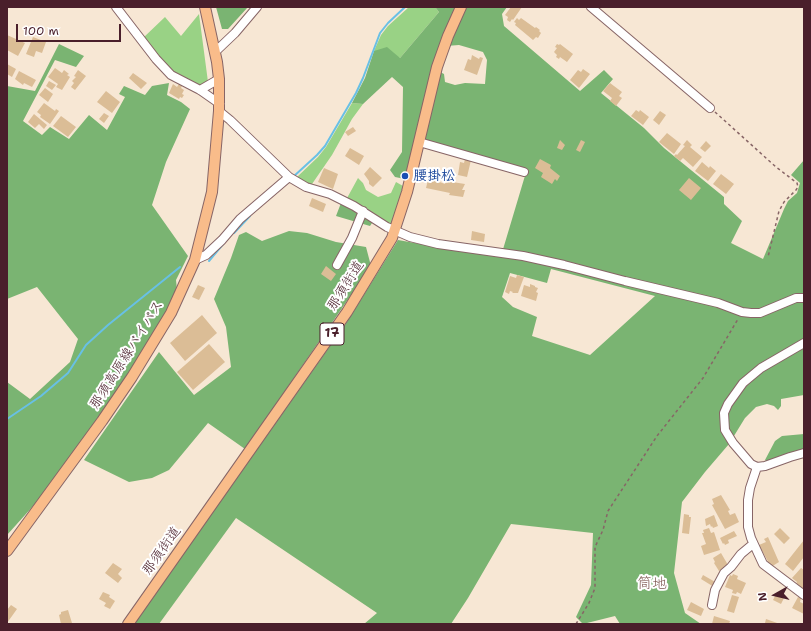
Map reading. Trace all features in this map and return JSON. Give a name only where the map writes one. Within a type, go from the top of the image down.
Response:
[{"type":"main road","name":"那須高原線バイパス","points":[[7,551],[102,422],[132,377],[171,313],[195,260],[212,192],[219,108],[219,79],[215,52],[205,7]]},
{"type":"main road","name":"那須街道","points":[[128,624],[347,312],[368,280],[395,231],[405,198],[437,67],[448,36],[461,7]]},
{"type":"street","points":[[116,7],[166,70],[177,79],[200,90],[289,177],[306,187],[330,194],[363,211],[395,231],[410,237],[438,244],[523,256],[564,265],[718,303],[742,312],[760,313],[796,298],[804,298]]},
{"type":"street","points":[[215,52],[235,33],[257,7]]},
{"type":"street","points":[[591,7],[710,108]]},
{"type":"street","points":[[200,90],[219,79]]},
{"type":"street","points":[[419,142],[524,172]]},
{"type":"street","points":[[195,260],[206,255],[222,240],[240,219],[289,177]]},
{"type":"street","points":[[337,265],[352,238],[363,211]]},
{"type":"street","points":[[804,343],[761,368],[743,383],[728,404],[724,413],[725,430],[733,443],[751,464],[757,467],[772,464],[804,453]]},
{"type":"street","points":[[757,467],[750,488],[748,500],[748,527],[753,544],[763,564],[804,595]]},
{"type":"street","points":[[712,605],[715,590],[724,573],[731,567],[741,554],[753,544]]},
{"type":"path","points":[[710,108],[797,184],[798,187],[784,202],[779,211],[768,257]]},
{"type":"path","points":[[576,624],[589,603],[595,588],[595,546],[603,530],[608,511],[657,436],[703,378],[742,312]]},
{"type":"green space","points":[[216,7],[248,7],[228,29],[222,29]]},
{"type":"green space","points":[[409,7],[435,7],[439,12],[400,58],[374,51],[381,35],[388,26]]},
{"type":"green space","points":[[435,7],[507,7],[502,14],[504,26],[580,91],[604,70],[613,79],[601,93],[644,128],[664,148],[724,197],[724,204],[742,221],[731,243],[763,259],[788,201],[797,193],[800,183],[791,175],[804,160],[804,395],[781,399],[781,406],[778,410],[774,406],[767,404],[756,407],[745,418],[729,444],[682,502],[674,573],[685,613],[701,624],[620,624],[615,616],[583,624],[576,617],[591,585],[593,533],[511,524],[468,598],[451,624],[364,624],[377,613],[236,518],[159,624],[134,624],[347,322],[398,240],[501,256],[527,169],[424,141],[440,72],[444,74],[445,82],[455,85],[465,83],[485,84],[487,60],[483,52],[459,45],[446,46],[430,84],[405,179],[395,177],[390,170],[402,152],[403,87],[392,77],[363,104],[352,103],[365,78],[374,51],[387,47],[400,58],[439,12]],"holes":[[[551,269],[655,296],[590,355],[532,336],[537,317],[513,307],[502,297],[510,273],[547,283]]]},
{"type":"green space","points":[[199,14],[208,82],[200,86],[177,77],[143,38],[165,17],[181,36]]},
{"type":"green space","points":[[59,44],[84,56],[76,67],[55,60],[23,121],[42,135],[50,127],[69,139],[89,115],[107,130],[125,97],[119,94],[124,86],[145,95],[152,86],[169,83],[167,95],[181,102],[190,109],[166,162],[152,205],[188,256],[176,280],[177,290],[162,320],[130,374],[73,454],[34,505],[7,535],[7,382],[30,399],[70,362],[78,339],[37,287],[7,299],[7,86],[35,91]]},
{"type":"green space","points":[[352,103],[363,104],[352,119],[332,155],[312,184],[306,184],[297,177],[326,147]]},
{"type":"green space","points":[[358,178],[363,183],[366,190],[378,197],[391,193],[396,182],[403,186],[397,210],[390,225],[346,200]]},
{"type":"green space","points":[[341,203],[372,223],[370,226],[336,216]]},
{"type":"green space","points":[[289,231],[307,233],[336,242],[366,247],[371,266],[245,449],[208,423],[169,470],[152,478],[129,482],[84,460],[159,352],[194,395],[231,367],[226,327],[214,299],[239,235],[246,232],[262,241]]},
{"type":"green space","points":[[804,434],[804,452],[767,462],[765,460],[775,441],[782,436]]},
{"type":"building","points":[[511,7],[522,7],[510,22],[507,20],[508,17],[505,15]]},
{"type":"building","points":[[517,18],[519,20],[521,18],[540,30],[539,31],[541,33],[538,38],[536,37],[533,40],[515,25],[516,23],[514,22]]},
{"type":"building","points":[[7,35],[25,43],[18,56],[7,50]]},
{"type":"building","points":[[33,37],[46,42],[42,53],[36,51],[34,57],[26,54]]},
{"type":"building","points":[[557,44],[560,44],[573,54],[567,62],[560,57],[559,59],[556,57],[557,55],[554,52],[557,48],[555,47]]},
{"type":"building","points":[[472,55],[479,59],[480,57],[483,58],[477,75],[464,70],[468,59],[471,60]]},
{"type":"building","points":[[7,64],[16,69],[12,77],[7,74]]},
{"type":"building","points":[[55,68],[62,73],[64,70],[70,77],[62,90],[56,87],[58,84],[48,77]]},
{"type":"building","points":[[583,69],[590,74],[579,88],[570,80],[578,70],[581,72]]},
{"type":"building","points":[[78,70],[86,76],[75,90],[71,87],[74,83],[72,81],[76,77],[74,76]]},
{"type":"building","points":[[19,71],[36,80],[32,87],[24,83],[23,85],[15,79]]},
{"type":"building","points":[[133,73],[147,83],[141,89],[129,78]]},
{"type":"building","points":[[49,81],[56,85],[52,90],[46,86]]},
{"type":"building","points":[[610,83],[622,92],[619,96],[622,98],[616,106],[610,101],[612,98],[603,91]]},
{"type":"building","points":[[173,84],[177,87],[179,84],[182,86],[181,88],[184,90],[182,94],[184,95],[182,98],[180,97],[179,99],[169,93]]},
{"type":"building","points":[[45,88],[53,94],[48,102],[39,95]]},
{"type":"building","points":[[106,91],[120,102],[112,113],[97,102]]},
{"type":"building","points":[[44,103],[55,111],[56,109],[59,111],[50,124],[40,117],[41,115],[37,112]]},
{"type":"building","points":[[636,110],[639,112],[640,110],[649,117],[643,125],[631,116]]},
{"type":"building","points":[[660,111],[666,115],[659,125],[653,120]]},
{"type":"building","points":[[104,113],[109,116],[104,123],[99,119]]},
{"type":"building","points":[[34,114],[47,125],[44,129],[39,124],[35,128],[28,122]]},
{"type":"building","points":[[61,116],[76,127],[68,137],[53,126]]},
{"type":"building","points":[[353,127],[356,131],[348,136],[345,132]]},
{"type":"building","points":[[667,133],[681,144],[674,154],[659,142]]},
{"type":"building","points":[[560,140],[565,145],[562,150],[557,148]]},
{"type":"building","points":[[581,140],[585,142],[580,152],[576,150]]},
{"type":"building","points":[[687,140],[692,145],[690,147],[702,157],[693,167],[683,158],[680,161],[674,156],[676,154],[677,155],[685,146],[683,145]]},
{"type":"building","points":[[706,141],[711,146],[705,152],[700,148]]},
{"type":"building","points":[[350,148],[364,156],[359,165],[345,156]]},
{"type":"building","points":[[465,159],[471,160],[467,177],[458,175],[460,162],[464,163]]},
{"type":"building","points":[[540,159],[551,165],[550,168],[560,176],[557,181],[555,179],[552,184],[541,177],[543,173],[535,168]]},
{"type":"building","points":[[702,162],[709,168],[710,166],[716,171],[708,181],[695,171]]},
{"type":"building","points":[[370,167],[382,178],[373,187],[369,184],[369,181],[364,174]]},
{"type":"building","points":[[324,168],[338,174],[333,189],[318,182]]},
{"type":"building","points":[[721,174],[734,184],[726,194],[713,184]]},
{"type":"building","points":[[689,178],[701,188],[691,200],[679,190]]},
{"type":"building","points":[[428,180],[437,180],[445,184],[446,181],[465,184],[462,190],[465,190],[463,197],[449,195],[450,193],[426,188]]},
{"type":"building","points":[[312,198],[326,204],[323,212],[309,206]]},
{"type":"building","points":[[472,231],[485,234],[484,242],[471,240]]},
{"type":"building","points":[[326,266],[336,274],[331,281],[321,274]]},
{"type":"building","points":[[517,275],[524,277],[518,293],[512,293],[513,292],[510,291],[509,294],[505,292],[510,276],[516,278]]},
{"type":"building","points":[[530,284],[538,288],[536,292],[538,293],[536,301],[521,296],[524,285],[530,287]]},
{"type":"building","points":[[198,285],[205,288],[199,300],[192,297]]},
{"type":"building","points":[[202,315],[217,333],[185,361],[170,343]]},
{"type":"building","points":[[209,344],[225,362],[193,390],[177,372]]},
{"type":"building","points":[[721,495],[730,510],[728,511],[730,515],[735,513],[739,522],[725,529],[712,505],[714,504],[712,499]]},
{"type":"building","points":[[684,514],[691,517],[689,534],[682,533]]},
{"type":"building","points":[[714,515],[718,526],[713,528],[710,524],[706,526],[705,519]]},
{"type":"building","points":[[709,528],[711,533],[714,532],[720,550],[704,555],[701,546],[706,544],[702,533],[704,533],[703,530]]},
{"type":"building","points":[[780,528],[790,538],[784,544],[774,534]]},
{"type":"building","points":[[734,531],[737,536],[728,540],[729,543],[725,545],[724,543],[723,544],[720,538]]},
{"type":"building","points":[[768,537],[779,562],[771,567],[759,545],[766,542],[764,539]]},
{"type":"building","points":[[804,540],[804,557],[793,571],[785,564]]},
{"type":"building","points":[[721,553],[728,565],[719,571],[713,558]]},
{"type":"building","points":[[113,563],[122,569],[118,574],[122,578],[118,583],[105,573]]},
{"type":"building","points":[[801,568],[804,570],[804,589],[803,588],[801,590],[795,586],[797,582],[792,578]]},
{"type":"building","points":[[733,574],[738,576],[737,579],[746,583],[741,594],[737,592],[736,594],[732,593],[733,590],[725,587],[730,575],[732,576]]},
{"type":"building","points":[[703,575],[717,583],[714,587],[701,579]]},
{"type":"building","points":[[103,592],[110,595],[109,597],[115,601],[110,609],[104,606],[106,603],[99,599]]},
{"type":"building","points":[[776,594],[784,598],[781,604],[773,600]]},
{"type":"building","points":[[732,595],[739,597],[734,613],[727,611]]},
{"type":"building","points":[[798,597],[801,598],[800,602],[804,604],[804,614],[792,608]]},
{"type":"building","points":[[691,602],[704,609],[701,616],[687,610]]},
{"type":"building","points":[[11,605],[17,609],[7,623],[7,610]]},
{"type":"building","points":[[68,610],[72,623],[61,624],[59,615],[61,612]]},
{"type":"building","points":[[714,616],[730,621],[729,624],[712,624]]},
{"type":"building","points":[[766,619],[780,624],[765,623]]},
{"type":"waterway","points":[[293,177],[325,146],[356,93],[380,33],[405,7]]},
{"type":"waterway","points":[[234,233],[250,216]]},
{"type":"waterway","points":[[209,261],[224,243]]},
{"type":"waterway","points":[[7,419],[41,396],[68,373],[86,345],[108,325],[180,267]]},
{"type":"place","name":"腰掛松","points":[[405,176]]},
{"type":"district","name":"筒地","points":[[652,584]]}]
